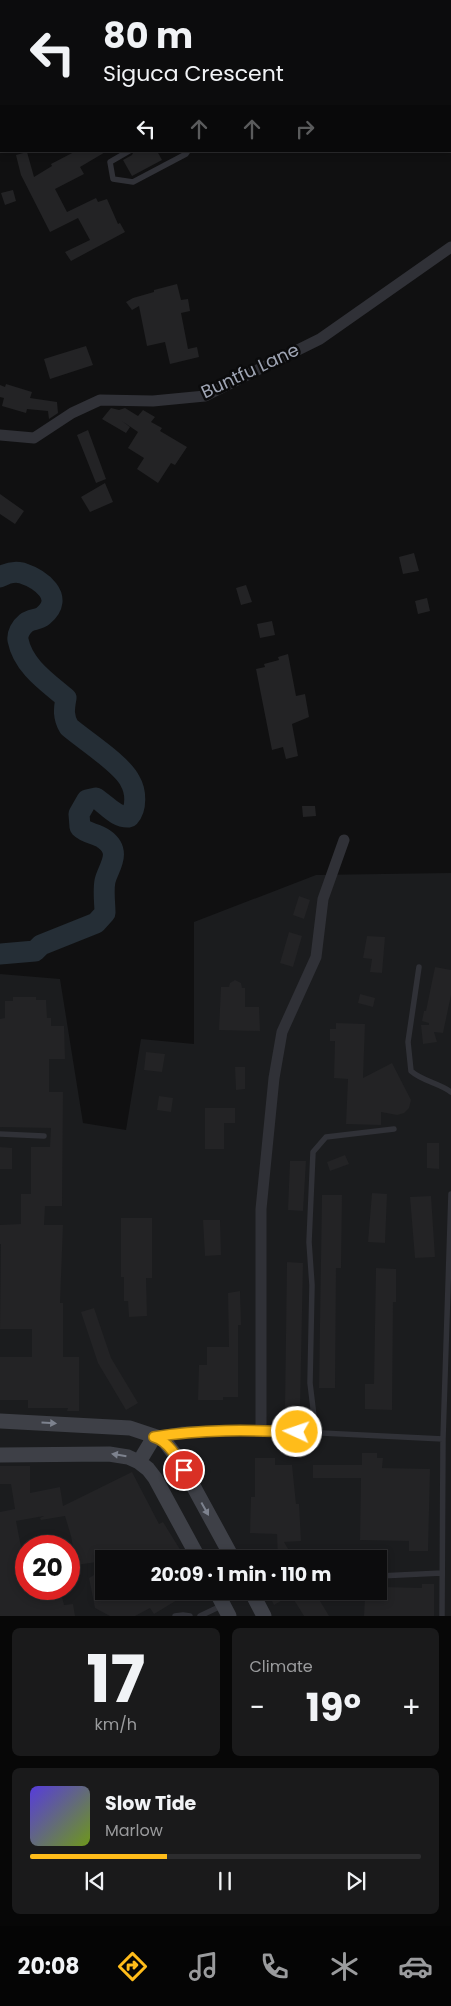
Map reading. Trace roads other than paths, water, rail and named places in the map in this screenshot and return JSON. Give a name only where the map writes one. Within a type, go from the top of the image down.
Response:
[{"type":"street","name":"Buntfu Lane","points":[[0,435],[34,438],[72,413],[100,400],[153,401],[205,396],[320,338],[451,247]]},
{"type":"street","points":[[139,1462],[154,1437],[183,1432],[261,1430],[261,1209],[274,1078],[282,1032],[316,957],[323,900],[344,840]]},
{"type":"street","points":[[0,1421],[130,1428],[163,1439],[179,1460],[228,1550]]},
{"type":"street","points":[[0,1455],[109,1454],[128,1457],[139,1462],[155,1478],[191,1550]]},
{"type":"street","points":[[256,1600],[264,1616]]},
{"type":"lane","points":[[127,152],[110,162],[113,179],[133,182],[187,152]]},
{"type":"lane","points":[[419,966],[408,1042],[411,1071],[416,1076],[433,1082],[451,1092]]},
{"type":"lane","points":[[316,1433],[310,1383],[312,1285],[309,1242],[313,1152],[326,1137],[394,1129]]},
{"type":"lane","points":[[0,1134],[44,1136]]},
{"type":"lane","points":[[442,1616],[442,1439],[451,1194]]},
{"type":"lane","points":[[261,1430],[442,1439]]},
{"type":"lane","points":[[387,1576],[442,1573]]},
{"type":"lane","points":[[200,1616],[226,1610]]},
{"type":"lane","points":[[175,1616],[183,1614],[190,1616]]},
{"type":"waterway","points":[[0,577],[5,574],[22,573],[43,584],[48,590],[52,602],[49,609],[43,616],[28,622],[21,629],[18,638],[21,649],[30,666],[66,698],[64,713],[69,727],[126,774],[132,785],[135,799],[132,813],[129,817],[116,813],[96,798],[87,800],[79,814],[80,827],[104,839],[113,849],[113,860],[104,885],[105,913],[96,923],[41,945],[35,951],[0,954]]}]
